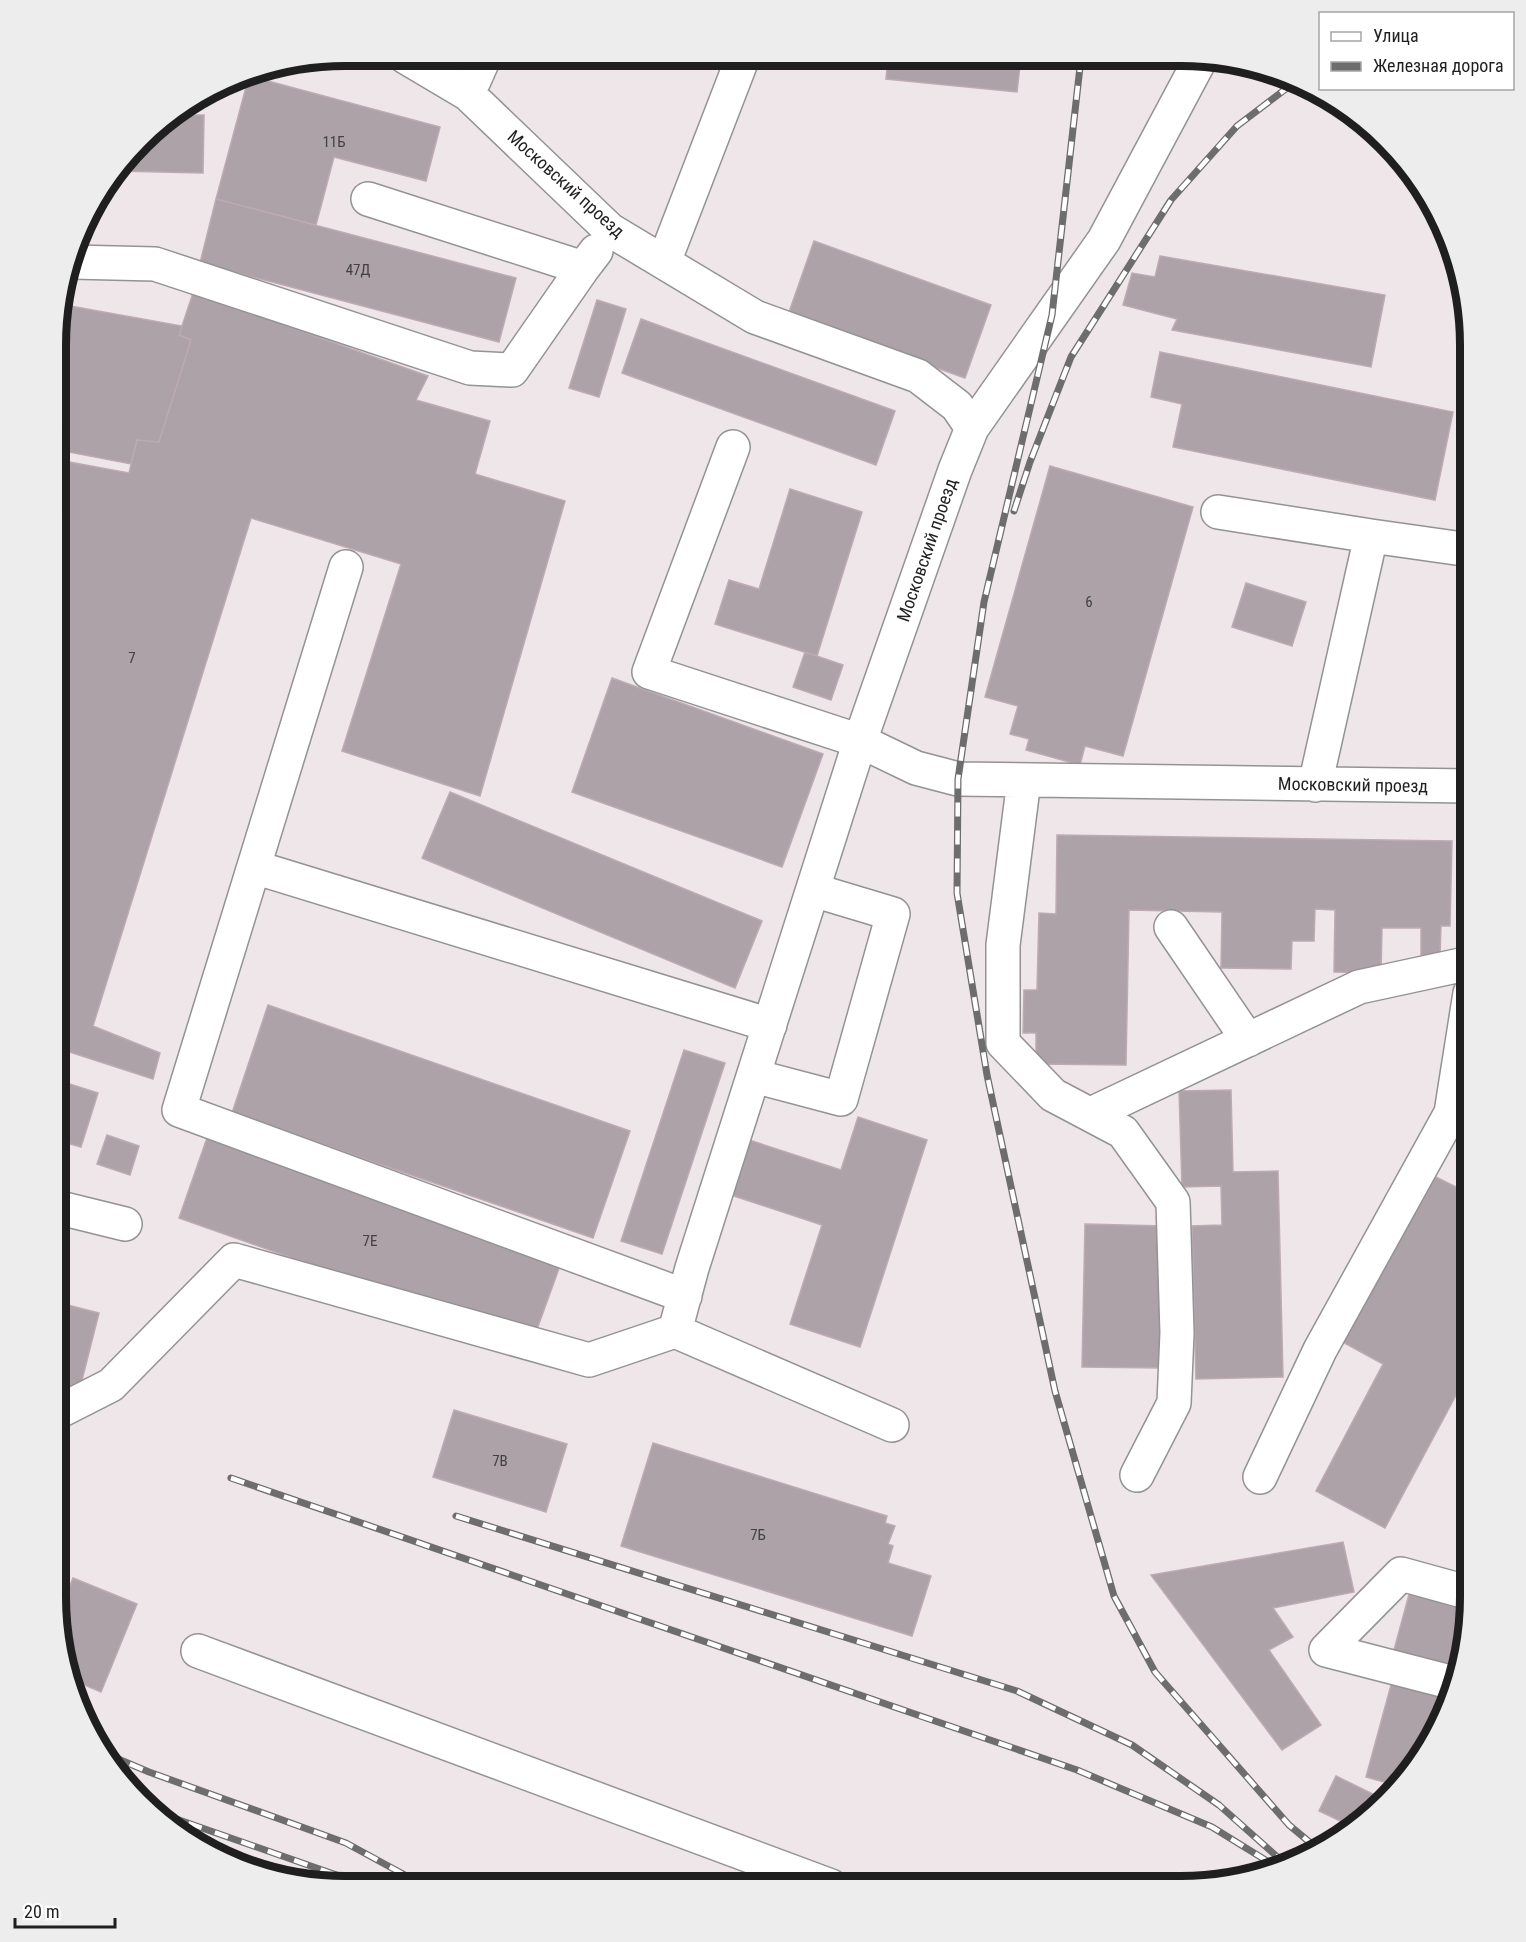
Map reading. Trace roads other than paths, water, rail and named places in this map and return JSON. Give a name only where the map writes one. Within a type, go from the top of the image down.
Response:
[{"type":"street","name":"Московский проезд","points":[[421,66],[468,94],[610,230],[755,317],[918,376],[957,406],[972,428],[955,470],[861,741],[916,768],[958,779],[1460,786]]},
{"type":"street","points":[[468,94],[481,66]]},
{"type":"street","points":[[664,262],[740,66]]},
{"type":"street","points":[[972,428],[1104,240],[1196,67]]},
{"type":"street","points":[[368,200],[584,268]]},
{"type":"street","points":[[79,262],[155,264],[470,368],[512,370],[610,230]]},
{"type":"street","points":[[675,1331],[861,741],[649,672],[733,447]]},
{"type":"street","points":[[1218,512],[1460,549]]},
{"type":"street","points":[[1315,785],[1371,536]]},
{"type":"street","points":[[346,567],[179,1110],[685,1296]]},
{"type":"street","points":[[1024,780],[1003,945],[1003,1043],[1053,1095],[1123,1132],[1173,1202],[1177,1333],[1174,1403],[1137,1475]]},
{"type":"street","points":[[254,867],[770,1025]]},
{"type":"street","points":[[754,1076],[841,1099],[893,914],[813,890]]},
{"type":"street","points":[[1170,927],[1248,1040]]},
{"type":"street","points":[[1090,1114],[1359,987],[1460,965]]},
{"type":"street","points":[[1260,1477],[1320,1350],[1460,1116]]},
{"type":"street","points":[[66,1209],[125,1224]]},
{"type":"street","points":[[66,1406],[111,1385],[234,1260],[589,1360],[675,1331],[892,1425]]},
{"type":"street","points":[[1447,1681],[1326,1650],[1401,1574],[1460,1590]]},
{"type":"street","points":[[198,1651],[804,1876]]},
{"type":"railway","points":[[1080,66],[1052,315],[984,602],[958,779],[957,893],[987,1075],[1055,1391],[1114,1596],[1155,1672],[1289,1825],[1312,1844]]},
{"type":"railway","points":[[1014,511],[1030,462],[1071,357],[1171,200],[1237,126],[1288,87]]},
{"type":"railway","points":[[231,1478],[1077,1770],[1212,1827],[1268,1862]]},
{"type":"railway","points":[[456,1516],[1017,1691],[1132,1745],[1219,1805],[1279,1858]]},
{"type":"railway","points":[[118,1759],[346,1843],[407,1876]]},
{"type":"railway","points":[[176,1819],[338,1876]]}]
